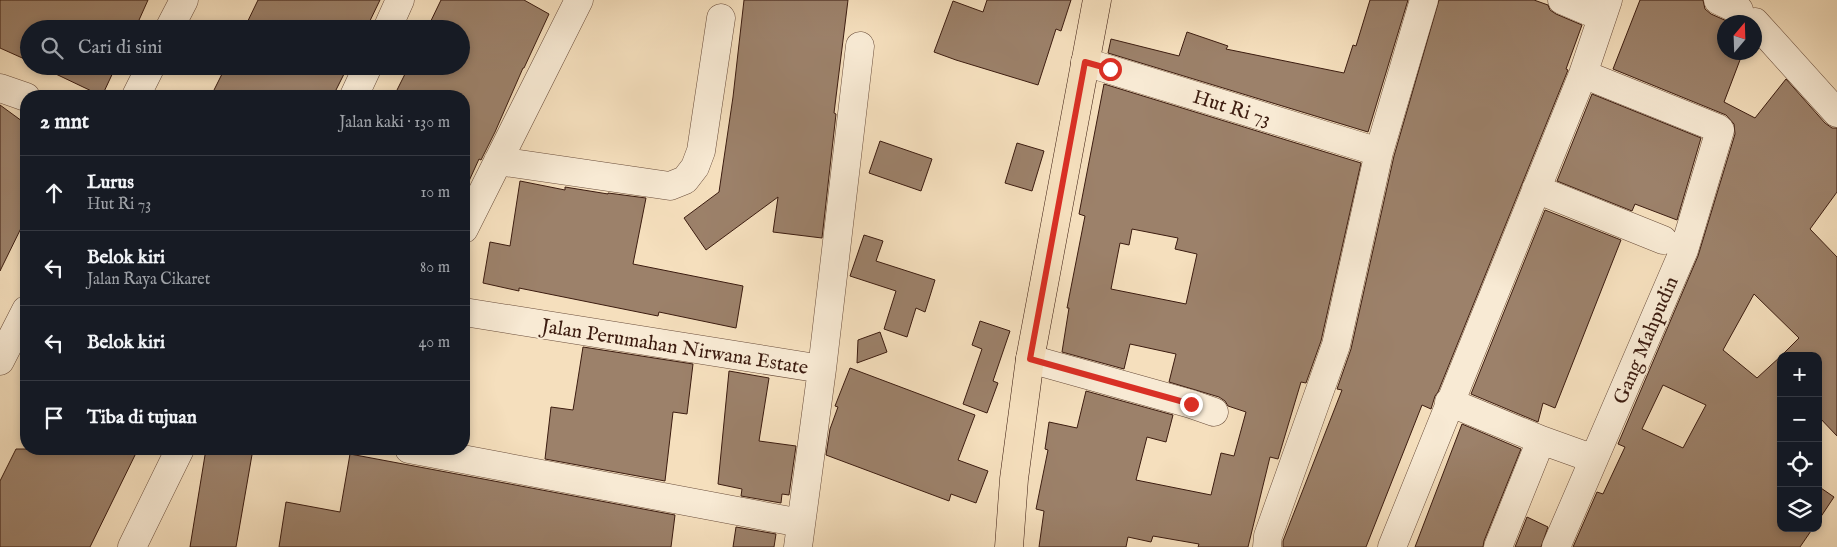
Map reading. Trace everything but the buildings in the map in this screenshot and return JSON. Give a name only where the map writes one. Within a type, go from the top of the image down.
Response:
[{"type":"main road","points":[[1010,547],[1014,479],[1030,359],[1097,0]]},
{"type":"street","points":[[174,20],[184,0]]},
{"type":"street","points":[[391,20],[400,0]]},
{"type":"street","points":[[470,217],[579,0]]},
{"type":"street","points":[[1267,547],[1268,536],[1336,345],[1379,152],[1424,0]]},
{"type":"street","points":[[1392,547],[1583,74],[1605,8],[1562,0]]},
{"type":"street","points":[[1737,10],[1837,113]]},
{"type":"street","points":[[498,161],[670,186],[685,180],[695,167],[701,151],[721,18]]},
{"type":"street","points":[[822,369],[860,46]]},
{"type":"street","name":"Hut Ri 73","points":[[1085,62],[1379,152]]},
{"type":"street","name":"Gang Mahpudin","points":[[1556,547],[1684,250],[1720,130],[1583,74]]},
{"type":"street","points":[[139,90],[146,75]]},
{"type":"street","points":[[357,90],[364,75]]},
{"type":"street","points":[[0,88],[20,95]]},
{"type":"street","points":[[1536,189],[1663,240]]},
{"type":"street","name":"Jalan Perumahan Nirwana Estate","points":[[436,455],[800,535],[822,369],[470,313]]},
{"type":"street","points":[[0,361],[20,322]]},
{"type":"street","points":[[1030,359],[1214,412]]},
{"type":"street","points":[[1449,402],[1541,440],[1594,459]]},
{"type":"street","points":[[1498,547],[1541,440]]},
{"type":"street","points":[[132,547],[177,455]]},
{"type":"route","points":[[1110,69],[1085,62],[1030,359],[1191,404]]}]
